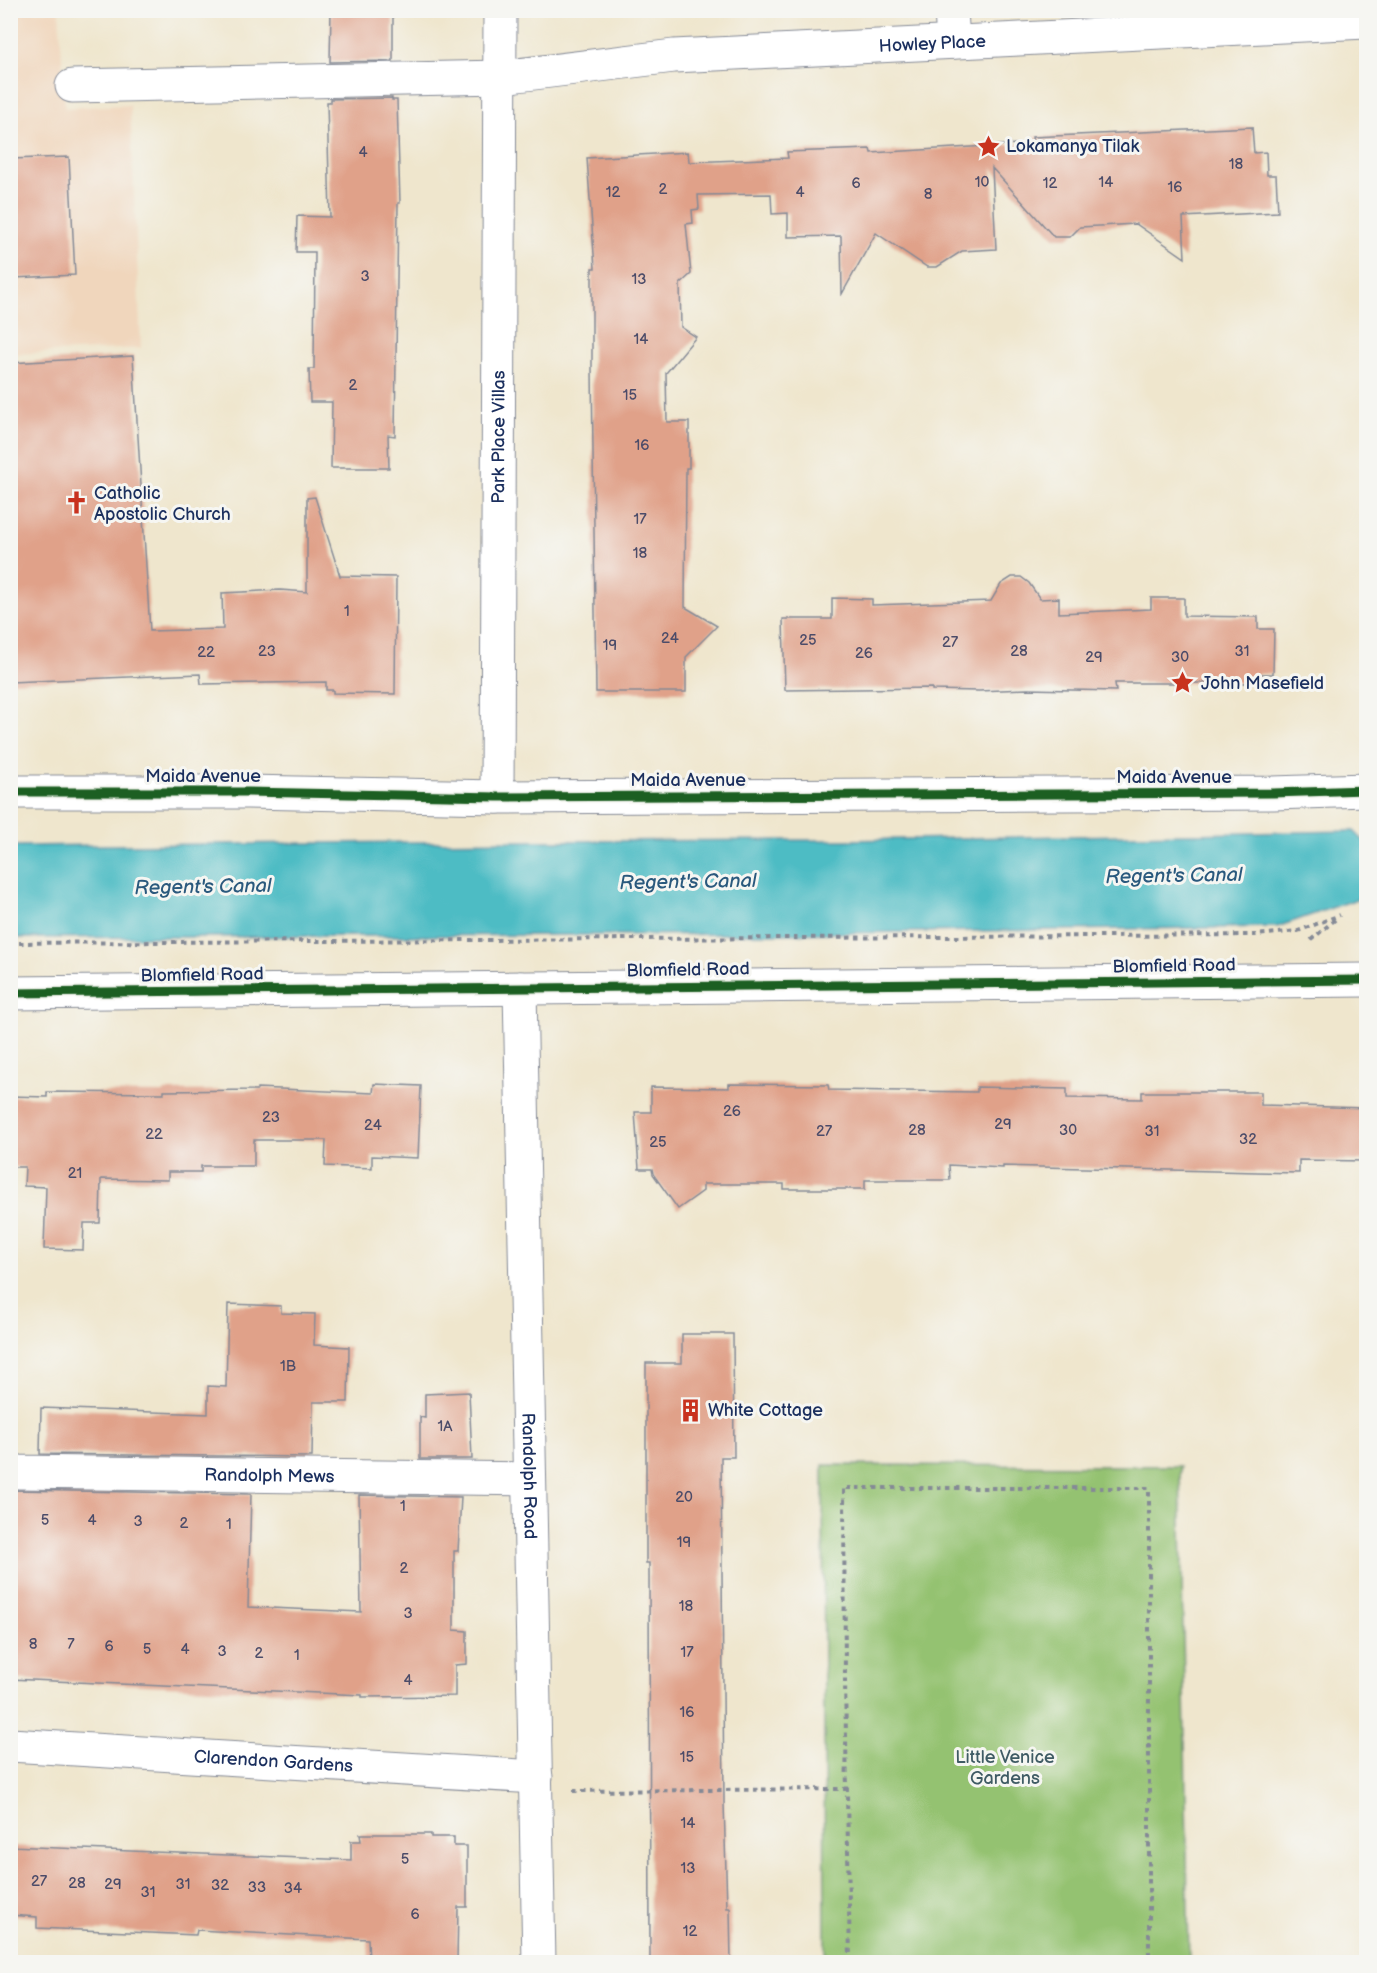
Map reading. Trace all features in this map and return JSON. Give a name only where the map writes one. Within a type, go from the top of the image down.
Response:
[{"type":"street","name":"Park Place Villas","points":[[497,797],[500,10]]},
{"type":"street","name":"Howley Place","points":[[72,86],[501,77],[952,26],[1366,22]]},
{"type":"street","name":"Maida Avenue","points":[[10,792],[247,792],[497,797],[1273,794],[1366,790]]},
{"type":"street","name":"Blomfield Road","points":[[10,993],[1366,981]]},
{"type":"street","name":"Randolph Road","points":[[520,988],[539,1962]]},
{"type":"street","name":"Randolph Mews","points":[[10,1469],[18,1472],[529,1479]]},
{"type":"street","name":"Clarendon Gardens","points":[[10,1745],[536,1784]]},
{"type":"path","points":[[10,943],[1256,935],[1298,931],[1344,914]]},
{"type":"path","points":[[850,1962],[846,1789],[844,1488],[1149,1488],[1149,1962]]},
{"type":"path","points":[[536,1784],[846,1789]]},
{"type":"shaded area","points":[[10,11],[59,11],[65,108],[130,105],[141,348],[11,354]]},
{"type":"green space","name":"Little Venice Gardens","points":[[823,1465],[1180,1466],[1189,1962],[825,1962]]},
{"type":"water","name":"Regent's Canal","points":[[1354,831],[1366,843],[1366,896],[1277,927],[773,934],[11,938],[11,846],[847,840]]},
{"type":"building","points":[[331,10],[393,10],[393,61],[330,62]]},
{"type":"building","points":[[392,98],[392,100],[397,100],[400,203],[398,203],[395,436],[388,435],[389,468],[331,468],[332,402],[310,402],[309,369],[314,369],[315,252],[296,252],[297,216],[330,217],[327,102],[330,102],[330,99]]},
{"type":"building","points":[[1252,127],[1254,153],[1266,152],[1267,175],[1276,175],[1278,212],[1183,217],[1185,258],[1136,224],[1080,227],[1070,237],[1054,237],[992,168],[996,249],[962,251],[937,267],[927,267],[876,233],[842,294],[841,236],[788,237],[788,213],[772,214],[771,194],[698,195],[699,209],[692,210],[693,223],[686,224],[691,274],[680,284],[681,327],[696,337],[666,373],[667,422],[689,422],[689,468],[686,468],[685,607],[717,626],[686,657],[686,692],[596,692],[592,369],[592,268],[595,268],[587,158],[688,152],[689,162],[788,158],[787,152],[870,149],[871,153],[1033,143],[1032,137]]},
{"type":"building","points":[[69,157],[75,275],[14,278],[10,216],[10,159]]},
{"type":"building","name":"Catholic Apostolic Church","points":[[133,356],[150,631],[223,629],[222,593],[280,590],[307,592],[307,498],[315,497],[340,576],[396,577],[395,694],[333,693],[333,690],[326,690],[326,682],[201,684],[200,674],[10,682],[10,363]]},
{"type":"building","points":[[1012,577],[1021,577],[1029,583],[1040,599],[1059,598],[1059,613],[1151,609],[1151,598],[1184,598],[1184,616],[1258,617],[1258,629],[1274,629],[1273,674],[1258,674],[1255,683],[1115,683],[1116,691],[1028,689],[979,691],[932,690],[932,688],[785,690],[783,619],[832,619],[832,598],[872,599],[872,605],[991,601],[1001,584]]},
{"type":"building","points":[[374,1084],[421,1086],[418,1158],[372,1156],[372,1168],[325,1166],[326,1140],[254,1140],[254,1166],[201,1166],[201,1172],[168,1172],[168,1180],[101,1179],[100,1223],[84,1223],[83,1250],[44,1249],[46,1187],[24,1186],[25,1167],[10,1167],[10,1096],[47,1097],[47,1092],[164,1093],[164,1091],[257,1090],[257,1088],[373,1093]]},
{"type":"building","points":[[729,1084],[828,1085],[829,1090],[977,1092],[977,1087],[1067,1089],[1067,1098],[1142,1099],[1142,1092],[1261,1092],[1261,1105],[1366,1108],[1366,1161],[1299,1160],[1299,1173],[949,1165],[950,1180],[865,1180],[865,1189],[784,1189],[784,1184],[703,1184],[703,1191],[678,1209],[653,1174],[652,1169],[639,1169],[635,1112],[651,1112],[651,1087],[729,1088]]},
{"type":"building","points":[[228,1304],[281,1306],[281,1313],[315,1314],[314,1345],[349,1347],[348,1402],[313,1402],[312,1457],[40,1454],[41,1408],[208,1414],[208,1386],[226,1387]]},
{"type":"building","points":[[682,1334],[733,1334],[734,1457],[721,1457],[724,1803],[731,1962],[650,1962],[646,1363],[682,1363]]},
{"type":"building","points":[[469,1392],[472,1459],[420,1459],[420,1417],[425,1418],[425,1394]]},
{"type":"building","points":[[10,1490],[251,1494],[248,1607],[361,1612],[359,1495],[461,1497],[458,1551],[454,1551],[454,1630],[467,1631],[467,1664],[455,1665],[455,1696],[362,1697],[362,1695],[10,1679]]},
{"type":"building","points":[[360,1834],[431,1834],[431,1837],[454,1837],[454,1846],[467,1846],[467,1907],[458,1907],[457,1962],[369,1962],[368,1939],[197,1930],[196,1935],[37,1928],[37,1917],[10,1915],[10,1846],[351,1860],[351,1841],[361,1841]]},
{"type":"cycle path","points":[[10,792],[247,792],[497,797],[1273,793],[1366,790]]},
{"type":"cycle path","points":[[10,993],[1366,980]]},
{"type":"place","name":"Lokamanya Tilak","points":[[988,146]]},
{"type":"place","name":"Catholic Apostolic Church","points":[[76,503]]},
{"type":"place","name":"John Masefield","points":[[1183,683]]},
{"type":"place","name":"White Cottage","points":[[690,1410]]}]
